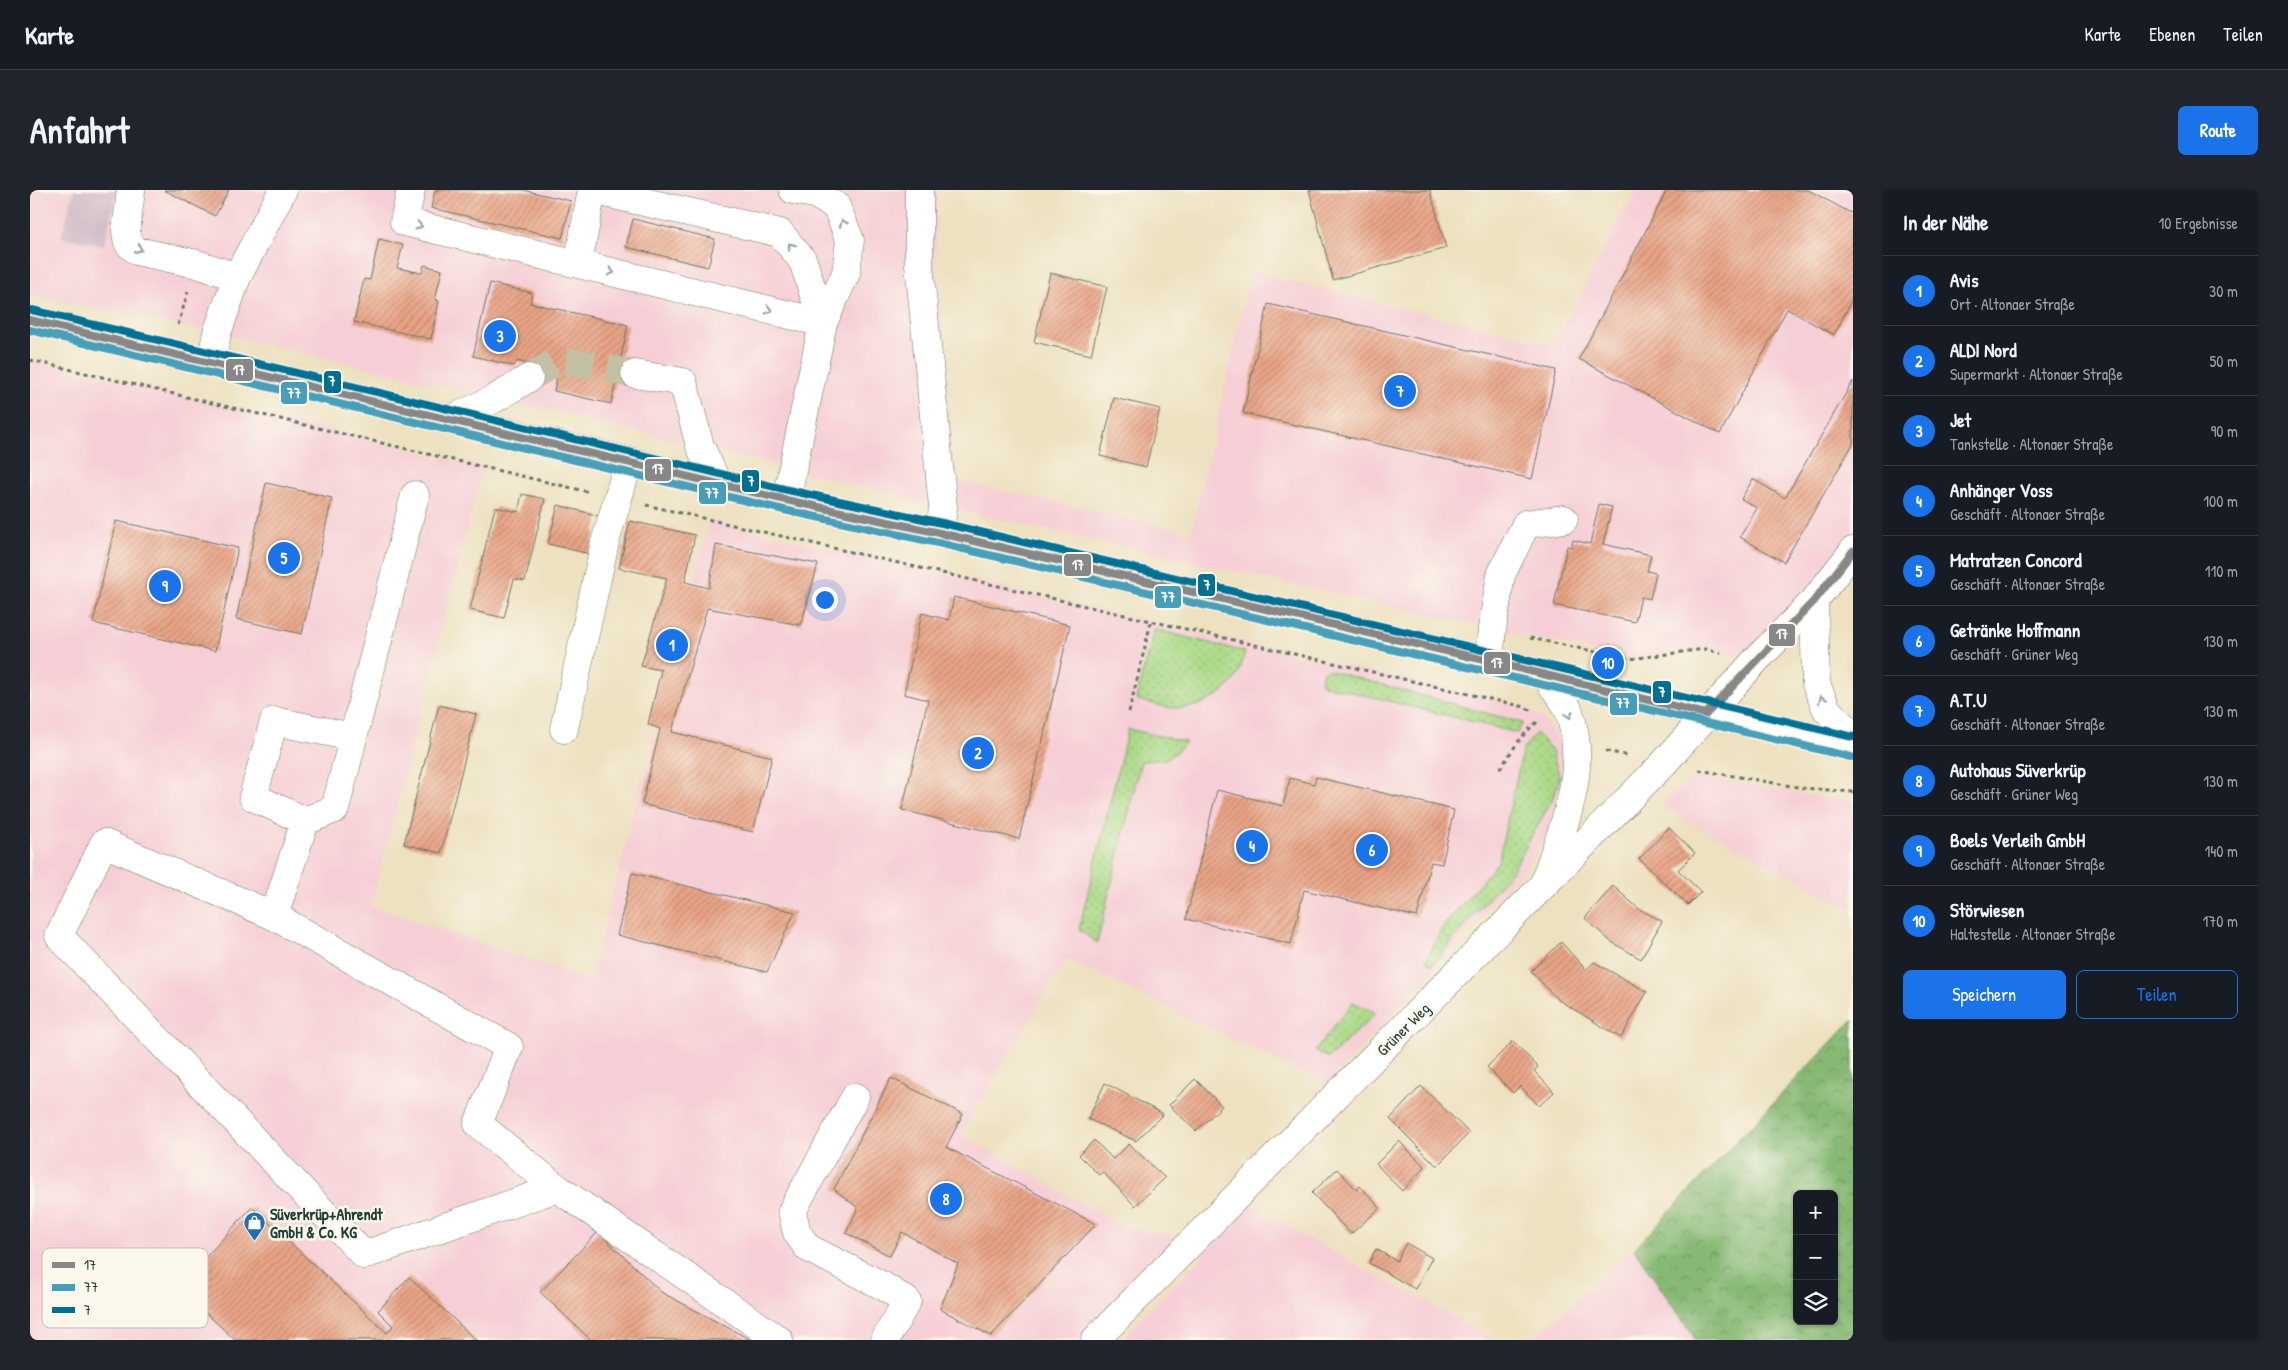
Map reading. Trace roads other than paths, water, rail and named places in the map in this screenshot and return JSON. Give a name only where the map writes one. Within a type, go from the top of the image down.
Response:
[{"type":"main road","points":[[131,190],[126,232],[128,244],[137,251],[197,264],[237,277]]},
{"type":"main road","points":[[211,363],[217,333],[237,277],[283,190]]},
{"type":"main road","points":[[411,190],[404,222],[823,322]]},
{"type":"main road","points":[[578,264],[592,190],[780,233],[803,261],[823,322]]},
{"type":"main road","points":[[786,500],[823,322],[846,273],[850,240],[836,206],[814,194],[793,190]]},
{"type":"main road","points":[[919,190],[919,264],[943,507],[940,534]]},
{"type":"main road","points":[[30,320],[629,461],[786,500],[1489,661],[1706,714],[1853,747]]},
{"type":"main road","points":[[634,374],[683,382],[700,446],[718,484]]},
{"type":"main road","points":[[452,419],[494,399],[529,378]]},
{"type":"main road","points":[[564,729],[605,542],[629,461]]},
{"type":"main road","points":[[353,737],[274,721],[253,796],[306,821],[335,809],[415,495]]},
{"type":"main road","points":[[1489,661],[1501,575],[1526,524],[1564,519]]},
{"type":"main road","name":"Grüner Weg","points":[[1095,1340],[1663,764],[1706,714],[1814,601],[1853,551]]},
{"type":"main road","points":[[1814,601],[1816,684],[1827,710],[1853,736]]},
{"type":"main road","points":[[1543,886],[1574,796],[1577,744],[1567,707],[1544,674]]},
{"type":"main road","points":[[274,916],[306,821]]},
{"type":"main road","points":[[557,1188],[364,1255],[59,936],[104,843],[274,916],[509,1047],[478,1124],[557,1188],[779,1340]]},
{"type":"main road","points":[[855,1097],[792,1211],[797,1233],[808,1248],[883,1286],[907,1301],[885,1340]]},
{"type":"tunnel","points":[[529,378],[559,360],[635,374]]},
{"type":"place","name":"Jet","points":[[500,336]]},
{"type":"place","name":"A.T.U","points":[[1400,391]]},
{"type":"place","name":"Matratzen Concord","points":[[284,558]]},
{"type":"place","name":"Boels Verleih GmbH","points":[[165,586]]},
{"type":"place","name":"Avis","points":[[672,645]]},
{"type":"place","name":"Störwiesen","points":[[1608,663]]},
{"type":"place","name":"ALDI Nord","points":[[978,753]]},
{"type":"place","name":"Anhänger Voss","points":[[1252,846]]},
{"type":"place","name":"Getränke Hoffmann","points":[[1372,850]]},
{"type":"place","name":"Autohaus Süverkrüp","points":[[946,1199]]},
{"type":"place","name":"Süverkrüp+Ahrendt GmbH & Co. KG","points":[[254,1242]]}]
